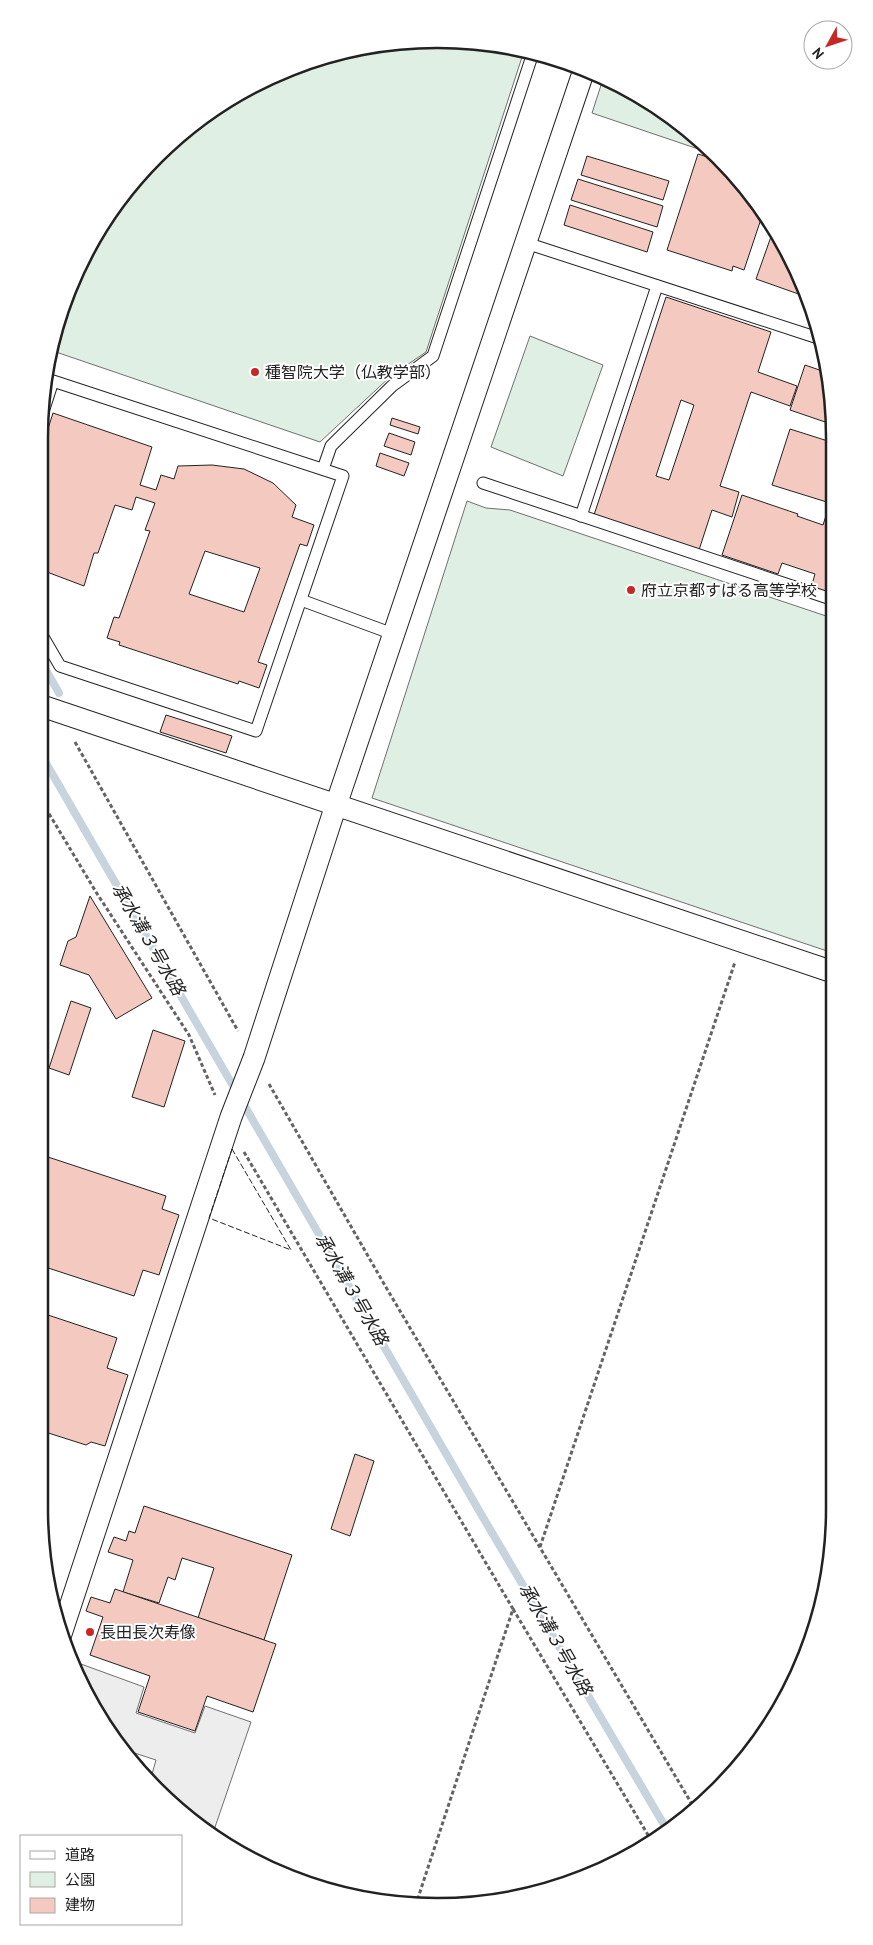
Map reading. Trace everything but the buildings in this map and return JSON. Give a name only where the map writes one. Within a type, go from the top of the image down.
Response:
[{"type":"street","points":[[65,1622],[230,1121],[252,1063],[336,805],[582,76]]},
{"type":"street","points":[[48,708],[825,969]]},
{"type":"lane","points":[[323,469],[331,446],[392,386],[433,356],[531,60]]},
{"type":"lane","points":[[526,243],[812,336]]},
{"type":"lane","points":[[581,516],[657,286]]},
{"type":"lane","points":[[48,645],[60,666],[256,731],[343,476],[53,381],[51,388]]},
{"type":"lane","points":[[483,483],[825,597]]},
{"type":"lane","points":[[301,600],[394,634]]},
{"type":"path","points":[[48,708],[252,1063],[691,1803]]},
{"type":"path","points":[[48,812],[96,892],[189,1035],[230,1121],[513,1609],[647,1835]]},
{"type":"path","points":[[539,1547],[742,942]]},
{"type":"path","points":[[418,1897],[513,1609]]},
{"type":"green space","points":[[411,48],[462,48],[522,57],[426,352],[392,375],[320,442],[57,352],[68,311],[88,264],[113,220],[161,161],[220,113],[264,88],[311,68],[336,61],[361,55]]},
{"type":"green space","points":[[601,84],[653,113],[699,149],[592,113]]},
{"type":"green space","points":[[530,336],[603,365],[563,476],[491,447]]},
{"type":"green space","points":[[467,501],[486,508],[510,510],[825,616],[825,950],[372,798]]},
{"type":"shaded area","points":[[80,1664],[144,1687],[136,1713],[195,1733],[205,1706],[251,1722],[215,1828],[180,1801],[152,1774],[156,1760],[134,1753],[128,1745],[100,1703]]},
{"type":"waterway","points":[[48,674],[59,693]]},
{"type":"waterway","name":"承水溝３号水路","points":[[48,767],[481,1514],[664,1824]]},
{"type":"fence","points":[[232,1149],[291,1250],[209,1218],[232,1149]]},
{"type":"place","name":"種智院大学（仏教学部）","points":[[255,372]]},
{"type":"place","name":"府立京都すばる高等学校","points":[[631,590]]},
{"type":"place","name":"長田長次寿像","points":[[90,1632]]}]
